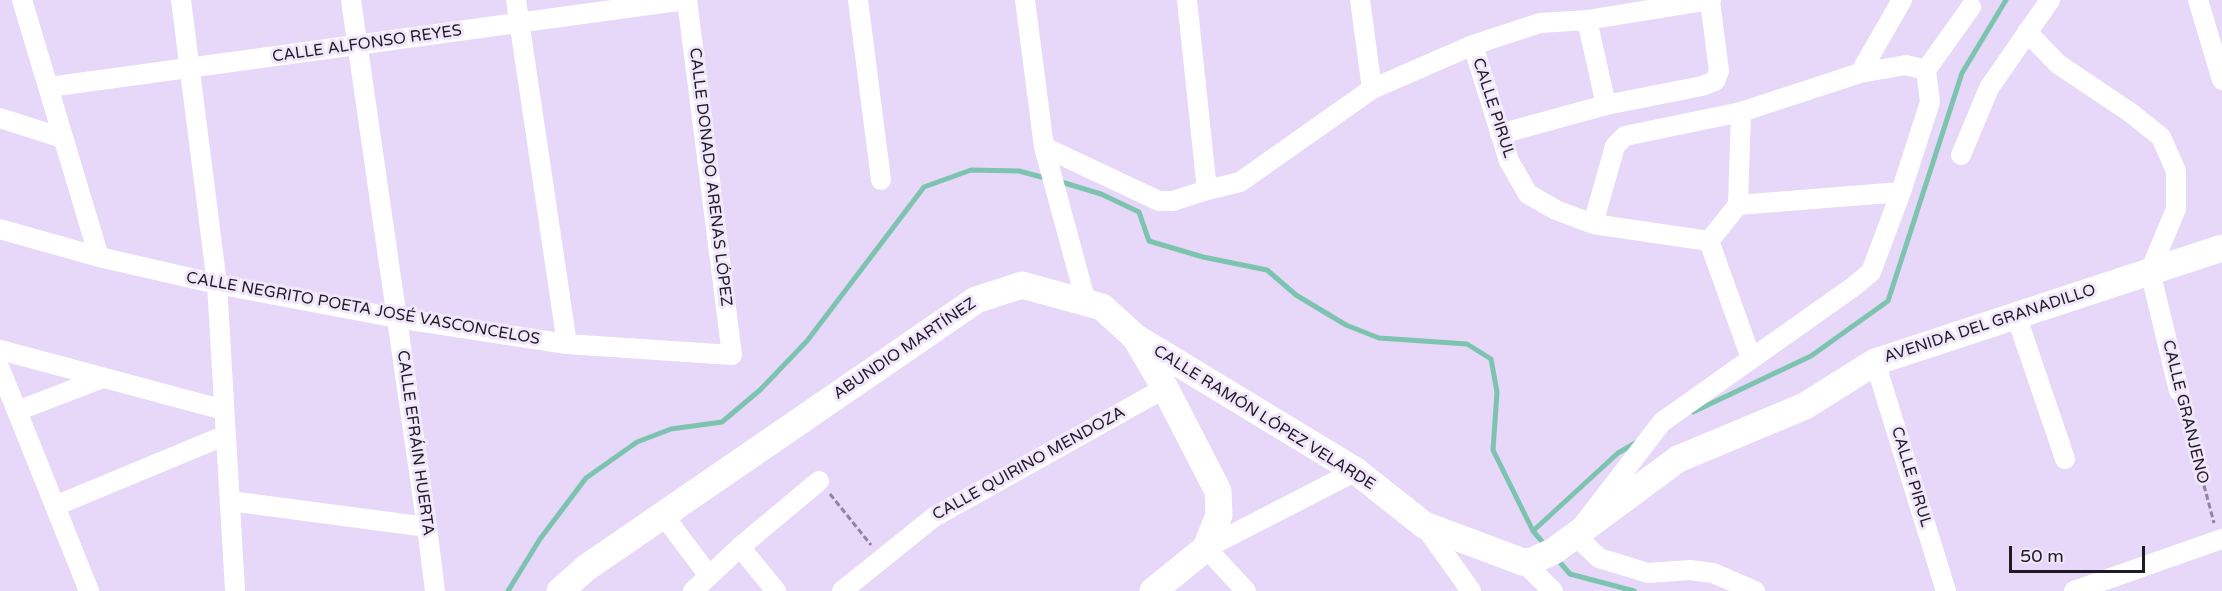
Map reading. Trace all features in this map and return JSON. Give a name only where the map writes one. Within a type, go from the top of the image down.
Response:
[{"type":"street","points":[[22,0],[99,257]]},
{"type":"street","points":[[181,0],[217,284],[235,590]]},
{"type":"street","name":"CALLE EFRÁIN HUERTA","points":[[351,0],[435,591]]},
{"type":"street","points":[[516,0],[567,344]]},
{"type":"street","name":"CALLE ALFONSO REYES","points":[[49,87],[686,0]]},
{"type":"street","name":"CALLE DONADO ARENAS LÓPEZ","points":[[686,0],[732,355]]},
{"type":"street","points":[[858,0],[881,180]]},
{"type":"street","points":[[1025,0],[1045,151],[1086,302]]},
{"type":"street","points":[[1187,0],[1207,190]]},
{"type":"street","points":[[1360,0],[1372,88]]},
{"type":"street","points":[[1860,73],[1902,0]]},
{"type":"street","points":[[1961,155],[1989,88],[2050,0]]},
{"type":"street","points":[[2198,0],[2222,80]]},
{"type":"street","points":[[1045,151],[1159,201],[1173,201],[1240,182],[1372,88],[1473,45],[1540,22],[1587,20],[1711,1],[1719,71],[1715,81],[1702,86],[1606,105],[1501,137]]},
{"type":"street","points":[[1755,591],[1713,573],[1690,570],[1648,573],[1599,558],[1575,535],[1662,422],[1871,272],[1901,192],[1930,102],[1926,70],[1971,7]]},
{"type":"street","points":[[1587,20],[1606,105]]},
{"type":"street","points":[[2027,32],[2058,63],[2131,113],[2161,137],[2176,171],[2176,209],[2150,271]]},
{"type":"street","name":"CALLE PIRUL","points":[[1473,45],[1509,161],[1528,194],[1556,210],[1593,224],[1708,241]]},
{"type":"street","points":[[1593,224],[1615,146],[1624,136],[1741,112],[1860,73],[1906,65],[1926,70]]},
{"type":"street","points":[[1741,112],[1738,205],[1708,241],[1751,358]]},
{"type":"street","points":[[0,118],[63,138]]},
{"type":"street","points":[[1738,205],[1901,192]]},
{"type":"street","name":"CALLE NEGRITO POETA JOSÉ VASCONCELOS","points":[[0,229],[99,257],[217,284],[397,318],[567,344],[732,355]]},
{"type":"street","name":"AVENIDA DEL GRANADILLO","points":[[1536,558],[1575,535],[1678,459],[1805,406],[1875,362],[2222,248]]},
{"type":"street","name":"CALLE GRANJENO","points":[[2150,271],[2179,391]]},
{"type":"street","name":"ABUNDIO MARTÍNEZ","points":[[560,591],[586,568],[976,300],[1022,285],[1102,307],[1136,337],[1218,491],[1220,515],[1206,548],[1153,591]]},
{"type":"street","points":[[2016,315],[2065,459]]},
{"type":"street","name":"CALLE RAMÓN LÓPEZ VELARDE","points":[[1136,337],[1356,471],[1424,525],[1536,558]]},
{"type":"street","points":[[0,350],[224,410]]},
{"type":"street","name":"CALLE PIRUL","points":[[1875,362],[1946,591]]},
{"type":"street","points":[[0,369],[88,587]]},
{"type":"street","points":[[17,411],[103,378]]},
{"type":"street","name":"CALLE QUIRINO MENDOZA","points":[[842,591],[934,517],[1165,388]]},
{"type":"street","points":[[55,506],[226,435]]},
{"type":"street","points":[[1246,591],[1206,548],[1356,471]]},
{"type":"street","points":[[693,591],[740,547],[819,481]]},
{"type":"street","points":[[230,501],[427,527]]},
{"type":"street","points":[[664,516],[709,576]]},
{"type":"street","points":[[1424,525],[1471,591]]},
{"type":"street","points":[[2074,591],[2220,540]]},
{"type":"street","points":[[740,547],[776,591]]},
{"type":"street","points":[[1536,558],[1553,591]]},
{"type":"path","name":"CALLE GRANJENO","points":[[2179,391],[2220,540]]},
{"type":"path","points":[[819,481],[881,558]]},
{"type":"waterway","points":[[1693,412],[1811,356],[1888,301],[1962,73],[2006,0]]},
{"type":"waterway","points":[[508,591],[540,539],[586,478],[637,442],[671,429],[722,422],[760,390],[807,341],[924,187],[971,170],[1019,171],[1049,179]]},
{"type":"waterway","points":[[1058,181],[1101,194],[1139,212],[1149,241],[1203,257],[1267,270],[1296,295],[1346,325],[1379,338],[1467,344],[1491,359],[1497,392],[1493,450],[1533,531],[1545,545]]},
{"type":"waterway","points":[[1533,531],[1618,453],[1637,442]]},
{"type":"waterway","points":[[1557,559],[1570,574],[1634,591]]}]
